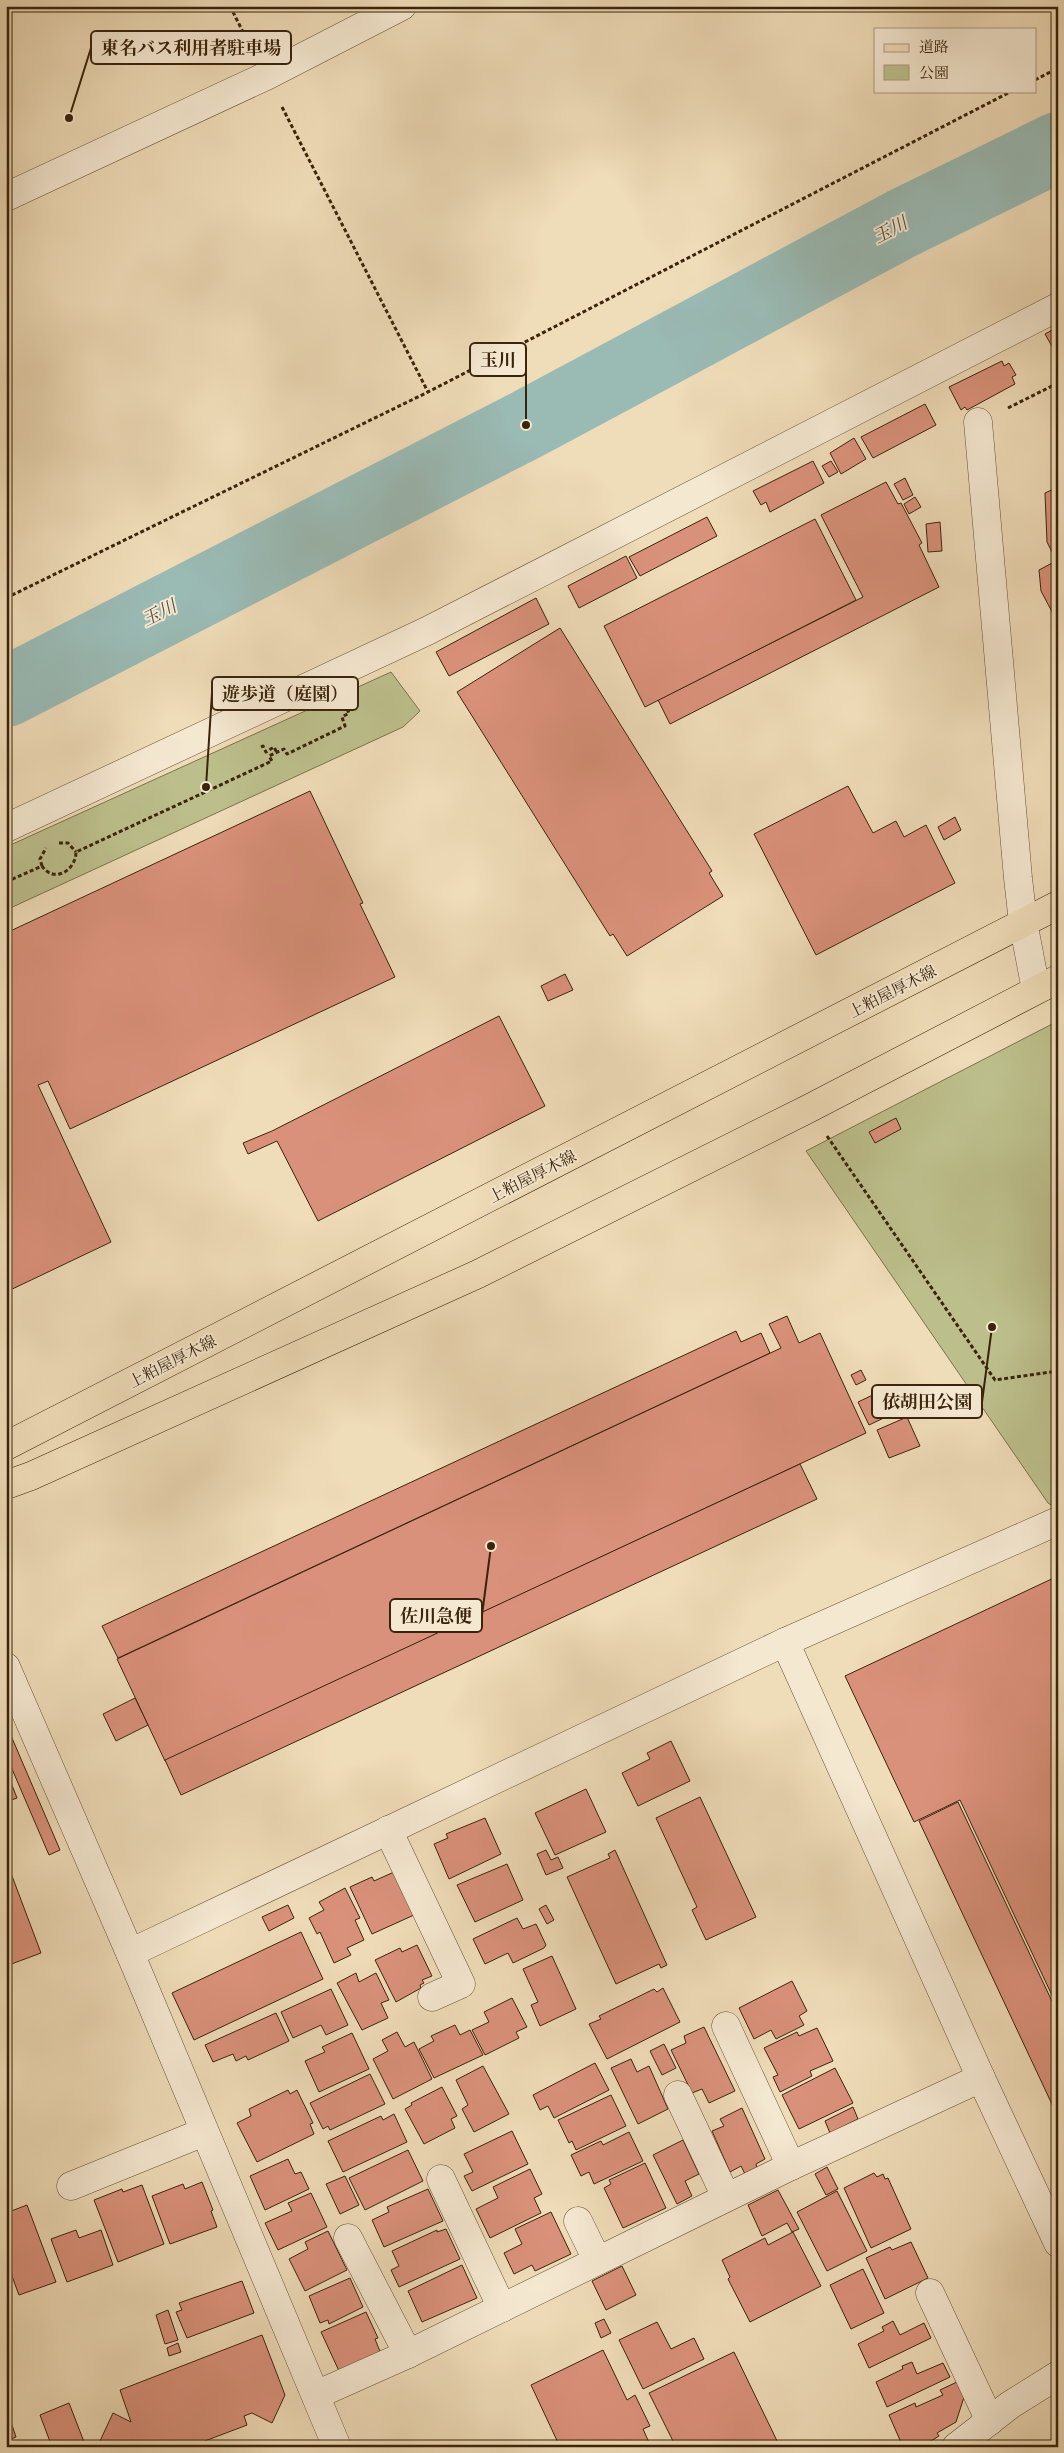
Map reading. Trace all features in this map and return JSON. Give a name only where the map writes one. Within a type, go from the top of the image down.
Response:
[{"type":"main road","name":"上粕屋厚木線","points":[[6,1446],[1058,905]]},
{"type":"main road","points":[[6,1484],[40,1472],[478,1274],[808,1109],[1047,984]]},
{"type":"street","points":[[6,197],[266,76],[402,6]]},
{"type":"street","points":[[6,828],[427,631],[1058,307]]},
{"type":"street","points":[[978,422],[1023,922],[1047,984]]},
{"type":"street","points":[[130,1953],[785,1642],[1058,1520]]},
{"type":"street","points":[[785,1642],[981,2078],[1058,2243]]},
{"type":"street","points":[[6,1668],[130,1953],[338,2447]]},
{"type":"street","points":[[388,1830],[461,1984],[432,1997]]},
{"type":"street","points":[[726,2026],[791,2166]]},
{"type":"street","points":[[316,2395],[408,2354],[726,2197],[981,2078]]},
{"type":"street","points":[[678,2095],[726,2197]]},
{"type":"street","points":[[72,2186],[204,2132]]},
{"type":"street","points":[[441,2179],[502,2308]]},
{"type":"street","points":[[578,2221],[597,2260]]},
{"type":"street","points":[[348,2238],[408,2354]]},
{"type":"street","points":[[930,2293],[990,2421]]},
{"type":"street","points":[[956,2447],[1010,2404],[1058,2375]]},
{"type":"path","points":[[230,6],[428,392]]},
{"type":"path","points":[[1036,79],[1058,68]]},
{"type":"path","points":[[6,598],[428,392],[1010,92]]},
{"type":"path","points":[[978,422],[1058,383]]},
{"type":"path","points":[[76,852],[272,761],[269,756],[284,749],[287,754],[345,726],[342,717],[349,714],[345,704],[353,700],[340,672]]},
{"type":"path","points":[[68,843],[76,852],[76,860],[65,873],[58,875],[50,874],[42,866],[41,855],[45,849],[54,844],[68,843]]},
{"type":"path","points":[[6,882],[42,866]]},
{"type":"path","points":[[808,1109],[995,1380],[1058,1371]]},
{"type":"green space","points":[[391,672],[420,711],[403,727],[6,910],[6,847]]},
{"type":"green space","points":[[1058,1021],[1058,1504],[1053,1506],[1048,1503],[806,1151]]},
{"type":"building","points":[[1058,327],[1058,357],[1045,334]]},
{"type":"building","points":[[1002,361],[1004,366],[1009,363],[1016,375],[1012,377],[1015,384],[967,410],[965,407],[961,410],[949,387]]},
{"type":"building","points":[[925,404],[936,425],[873,458],[861,437]]},
{"type":"building","points":[[854,438],[866,459],[841,474],[830,453]]},
{"type":"building","points":[[813,461],[824,483],[770,512],[766,502],[761,505],[753,491]]},
{"type":"building","points":[[831,461],[838,472],[829,477],[822,466]]},
{"type":"building","points":[[905,478],[913,495],[903,500],[894,484]]},
{"type":"building","points":[[886,482],[898,504],[901,503],[922,543],[919,545],[939,587],[670,724],[658,700],[863,597],[821,515]]},
{"type":"building","points":[[1058,487],[1058,549],[1052,552],[1047,542],[1045,493]]},
{"type":"building","points":[[915,497],[921,507],[909,514],[904,504]]},
{"type":"building","points":[[707,517],[717,536],[640,576],[629,557]]},
{"type":"building","points":[[815,519],[856,600],[645,707],[604,626]]},
{"type":"building","points":[[940,522],[942,551],[928,552],[926,524]]},
{"type":"building","points":[[1058,554],[1058,565],[1053,556]]},
{"type":"building","points":[[626,556],[637,578],[579,608],[568,586]]},
{"type":"building","points":[[1056,561],[1058,565],[1058,623],[1041,591],[1039,570]]},
{"type":"building","points":[[536,598],[549,624],[449,676],[436,652]]},
{"type":"building","points":[[560,628],[712,871],[709,873],[723,896],[627,956],[613,934],[610,936],[457,692]]},
{"type":"building","points":[[848,786],[873,833],[896,821],[904,837],[926,825],[955,883],[816,955],[754,834]]},
{"type":"building","points":[[310,791],[363,903],[360,904],[395,977],[70,1129],[48,1081],[38,1085],[111,1242],[6,1292],[6,933]]},
{"type":"building","points":[[955,817],[961,830],[944,840],[938,827]]},
{"type":"building","points":[[565,974],[573,990],[548,1001],[541,986]]},
{"type":"building","points":[[499,1016],[545,1106],[318,1221],[277,1141],[248,1154],[243,1143],[272,1131]]},
{"type":"building","points":[[896,1118],[901,1129],[875,1143],[869,1132]]},
{"type":"building","points":[[787,1316],[799,1343],[820,1333],[866,1433],[165,1761],[117,1659],[781,1348],[769,1324]]},
{"type":"building","points":[[736,1331],[741,1342],[761,1333],[770,1353],[118,1658],[102,1626]]},
{"type":"building","points":[[861,1370],[866,1380],[856,1385],[851,1375]]},
{"type":"building","points":[[879,1392],[890,1415],[869,1425],[858,1402]]},
{"type":"building","points":[[907,1417],[920,1446],[889,1458],[877,1430]]},
{"type":"building","points":[[800,1464],[817,1499],[181,1795],[165,1760]]},
{"type":"building","points":[[1058,1576],[1058,2008],[960,1800],[914,1822],[845,1676]]},
{"type":"building","points":[[135,1698],[148,1725],[116,1741],[103,1714]]},
{"type":"building","points":[[6,1724],[60,1850],[49,1855],[6,1755]]},
{"type":"building","points":[[671,1741],[690,1781],[638,1806],[622,1773],[650,1759],[647,1753]]},
{"type":"building","points":[[6,1770],[17,1798],[6,1802]]},
{"type":"building","points":[[586,1789],[606,1832],[555,1855],[535,1813]]},
{"type":"building","points":[[700,1797],[756,1917],[706,1940],[692,1910],[697,1907],[656,1818]]},
{"type":"building","points":[[958,1802],[1058,2014],[1058,2117],[919,1821]]},
{"type":"building","points":[[485,1818],[501,1854],[449,1879],[434,1844],[448,1838],[446,1834]]},
{"type":"building","points":[[546,1850],[551,1860],[558,1857],[563,1868],[546,1875],[537,1854]]},
{"type":"building","points":[[615,1850],[667,1965],[661,1968],[659,1964],[616,1984],[567,1877],[610,1858],[608,1854]]},
{"type":"building","points":[[6,1860],[41,1953],[6,1966]]},
{"type":"building","points":[[507,1864],[523,1900],[475,1922],[457,1885]]},
{"type":"building","points":[[394,1872],[414,1915],[372,1934],[350,1887],[372,1877],[374,1881]]},
{"type":"building","points":[[345,1888],[360,1918],[355,1920],[364,1940],[347,1948],[351,1955],[334,1963],[320,1932],[317,1934],[309,1918],[324,1910],[319,1902]]},
{"type":"building","points":[[288,1905],[294,1918],[269,1931],[262,1917]]},
{"type":"building","points":[[546,1905],[554,1920],[547,1924],[539,1909]]},
{"type":"building","points":[[517,1918],[523,1929],[536,1924],[546,1945],[544,1948],[513,1963],[508,1953],[485,1964],[473,1939]]},
{"type":"building","points":[[301,1932],[323,1979],[194,2040],[172,1993]]},
{"type":"building","points":[[417,1945],[432,1976],[422,1980],[424,1983],[420,1985],[421,1988],[396,2002],[375,1960],[400,1948],[402,1952]]},
{"type":"building","points":[[552,1956],[576,2009],[540,2026],[531,2005],[538,2002],[523,1969]]},
{"type":"building","points":[[356,1973],[359,1982],[376,1973],[389,2000],[381,2003],[388,2018],[362,2030],[337,1983]]},
{"type":"building","points":[[792,1981],[807,2011],[799,2016],[804,2025],[776,2039],[771,2030],[754,2039],[739,2008]]},
{"type":"building","points":[[663,1988],[680,2022],[607,2059],[589,2024],[601,2019],[599,2016],[654,1989],[657,1992]]},
{"type":"building","points":[[331,1989],[348,2025],[326,2035],[321,2025],[293,2038],[281,2012]]},
{"type":"building","points":[[512,1998],[527,2027],[516,2032],[519,2038],[485,2055],[472,2030],[489,2022],[484,2012]]},
{"type":"building","points":[[276,2013],[289,2041],[248,2060],[246,2056],[236,2061],[233,2054],[213,2062],[205,2045]]},
{"type":"building","points":[[455,2025],[460,2035],[470,2030],[483,2055],[434,2078],[419,2049],[434,2041],[431,2036]]},
{"type":"building","points":[[704,2027],[735,2091],[709,2103],[702,2089],[692,2093],[671,2050],[686,2043],[684,2036]]},
{"type":"building","points":[[817,2028],[833,2061],[810,2071],[812,2076],[780,2092],[773,2077],[778,2075],[764,2048],[797,2032],[799,2036]]},
{"type":"building","points":[[397,2032],[405,2047],[414,2042],[432,2079],[393,2099],[373,2059],[388,2051],[382,2040]]},
{"type":"building","points":[[352,2033],[369,2069],[319,2092],[305,2061],[325,2052],[322,2047]]},
{"type":"building","points":[[664,2044],[676,2068],[662,2075],[650,2051]]},
{"type":"building","points":[[631,2059],[637,2072],[649,2066],[668,2109],[638,2124],[611,2068]]},
{"type":"building","points":[[595,2063],[609,2090],[554,2118],[548,2106],[540,2110],[533,2095]]},
{"type":"building","points":[[483,2066],[509,2114],[474,2132],[462,2109],[468,2105],[456,2080]]},
{"type":"building","points":[[835,2068],[853,2103],[799,2129],[782,2095]]},
{"type":"building","points":[[370,2074],[385,2104],[330,2130],[328,2126],[323,2129],[310,2103]]},
{"type":"building","points":[[442,2087],[457,2116],[451,2119],[455,2128],[424,2144],[405,2109],[412,2105],[411,2103]]},
{"type":"building","points":[[288,2090],[290,2094],[297,2090],[313,2123],[310,2124],[314,2134],[257,2162],[237,2123],[251,2116],[249,2109]]},
{"type":"building","points":[[611,2095],[626,2126],[576,2150],[572,2141],[569,2143],[558,2120]]},
{"type":"building","points":[[853,2107],[858,2119],[830,2133],[825,2121]]},
{"type":"building","points":[[742,2108],[765,2159],[756,2164],[757,2168],[745,2174],[741,2166],[730,2172],[712,2131],[724,2126],[720,2119]]},
{"type":"building","points":[[394,2114],[407,2142],[343,2172],[328,2141],[381,2116],[383,2120]]},
{"type":"building","points":[[512,2131],[528,2164],[472,2191],[464,2176],[473,2172],[464,2154]]},
{"type":"building","points":[[629,2132],[643,2161],[594,2184],[589,2172],[581,2176],[571,2155],[601,2141],[603,2145]]},
{"type":"building","points":[[683,2140],[699,2174],[685,2181],[692,2196],[677,2204],[653,2155]]},
{"type":"building","points":[[408,2150],[423,2181],[365,2210],[349,2178]]},
{"type":"building","points":[[288,2159],[295,2174],[301,2172],[309,2189],[265,2210],[250,2176]]},
{"type":"building","points":[[645,2163],[666,2208],[623,2228],[604,2188],[611,2184],[609,2180]]},
{"type":"building","points":[[827,2167],[838,2189],[826,2195],[815,2174]]},
{"type":"building","points":[[530,2169],[542,2194],[534,2198],[541,2213],[490,2238],[476,2209],[498,2198],[493,2187]]},
{"type":"building","points":[[874,2173],[877,2177],[883,2174],[885,2179],[888,2178],[911,2229],[871,2248],[844,2188]]},
{"type":"building","points":[[345,2176],[359,2205],[340,2214],[326,2184]]},
{"type":"building","points":[[202,2182],[213,2210],[211,2211],[217,2227],[170,2244],[152,2196],[183,2184],[185,2189]]},
{"type":"building","points":[[142,2185],[164,2244],[118,2262],[94,2200],[122,2189],[123,2192]]},
{"type":"building","points":[[428,2189],[443,2221],[384,2247],[372,2220],[389,2212],[387,2207]]},
{"type":"building","points":[[778,2190],[799,2229],[792,2232],[787,2223],[762,2236],[748,2205]]},
{"type":"building","points":[[837,2191],[867,2251],[827,2271],[797,2212]]},
{"type":"building","points":[[311,2193],[327,2227],[278,2250],[265,2223],[292,2211],[288,2203]]},
{"type":"building","points":[[27,2205],[56,2282],[19,2295],[6,2260],[6,2213]]},
{"type":"building","points":[[551,2212],[571,2254],[535,2271],[532,2265],[514,2274],[504,2253],[522,2244],[515,2229]]},
{"type":"building","points":[[446,2229],[460,2259],[399,2287],[391,2270],[399,2266],[392,2251],[437,2230],[437,2232]]},
{"type":"building","points":[[76,2230],[79,2238],[101,2230],[113,2265],[67,2282],[51,2239]]},
{"type":"building","points":[[328,2231],[347,2270],[305,2291],[289,2259],[308,2249],[305,2242]]},
{"type":"building","points":[[793,2232],[821,2286],[750,2322],[728,2279],[730,2277],[722,2260],[765,2238],[768,2245]]},
{"type":"building","points":[[911,2242],[928,2278],[885,2299],[866,2258],[890,2247],[892,2250]]},
{"type":"building","points":[[462,2265],[477,2298],[422,2322],[408,2291]]},
{"type":"building","points":[[622,2266],[636,2295],[606,2310],[592,2281]]},
{"type":"building","points":[[863,2269],[884,2313],[851,2329],[830,2285]]},
{"type":"building","points":[[350,2278],[363,2307],[329,2324],[328,2320],[320,2323],[309,2296]]},
{"type":"building","points":[[242,2281],[254,2313],[187,2338],[176,2312],[182,2310],[179,2303]]},
{"type":"building","points":[[168,2310],[178,2340],[165,2344],[156,2315]]},
{"type":"building","points":[[366,2312],[378,2338],[375,2339],[381,2354],[339,2371],[321,2332]]},
{"type":"building","points":[[604,2319],[611,2333],[601,2338],[595,2323]]},
{"type":"building","points":[[893,2321],[900,2335],[924,2323],[931,2338],[869,2368],[858,2344],[884,2331],[882,2327]]},
{"type":"building","points":[[657,2322],[671,2349],[694,2338],[704,2359],[643,2389],[619,2340]]},
{"type":"building","points":[[262,2335],[285,2395],[272,2423],[252,2413],[244,2416],[247,2425],[189,2447],[112,2447],[100,2441],[113,2413],[131,2422],[120,2390]]},
{"type":"building","points":[[178,2343],[181,2352],[169,2356],[167,2348]]},
{"type":"building","points":[[603,2350],[627,2400],[635,2395],[650,2426],[643,2429],[651,2447],[560,2447],[531,2385]]},
{"type":"building","points":[[734,2352],[780,2447],[676,2447],[649,2393]]},
{"type":"building","points":[[912,2362],[917,2374],[943,2363],[950,2377],[887,2407],[876,2382],[903,2369],[902,2366]]},
{"type":"building","points":[[957,2382],[964,2397],[956,2422],[937,2433],[939,2436],[921,2447],[903,2447],[889,2415],[915,2403],[916,2407],[943,2395],[940,2390]]},
{"type":"building","points":[[69,2403],[86,2447],[52,2447],[40,2415]]},
{"type":"building","points":[[11,2422],[16,2437],[6,2441],[6,2424]]},
{"type":"waterway","name":"玉川","points":[[6,692],[526,425],[903,223],[1058,147]]},
{"type":"place","name":"東名バス利用者駐車場","points":[[69,118]]},
{"type":"place","name":"玉川","points":[[526,425]]},
{"type":"place","name":"遊歩道（庭園）","points":[[206,787]]},
{"type":"place","name":"依胡田公園","points":[[992,1327]]},
{"type":"place","name":"佐川急便","points":[[491,1546]]}]
